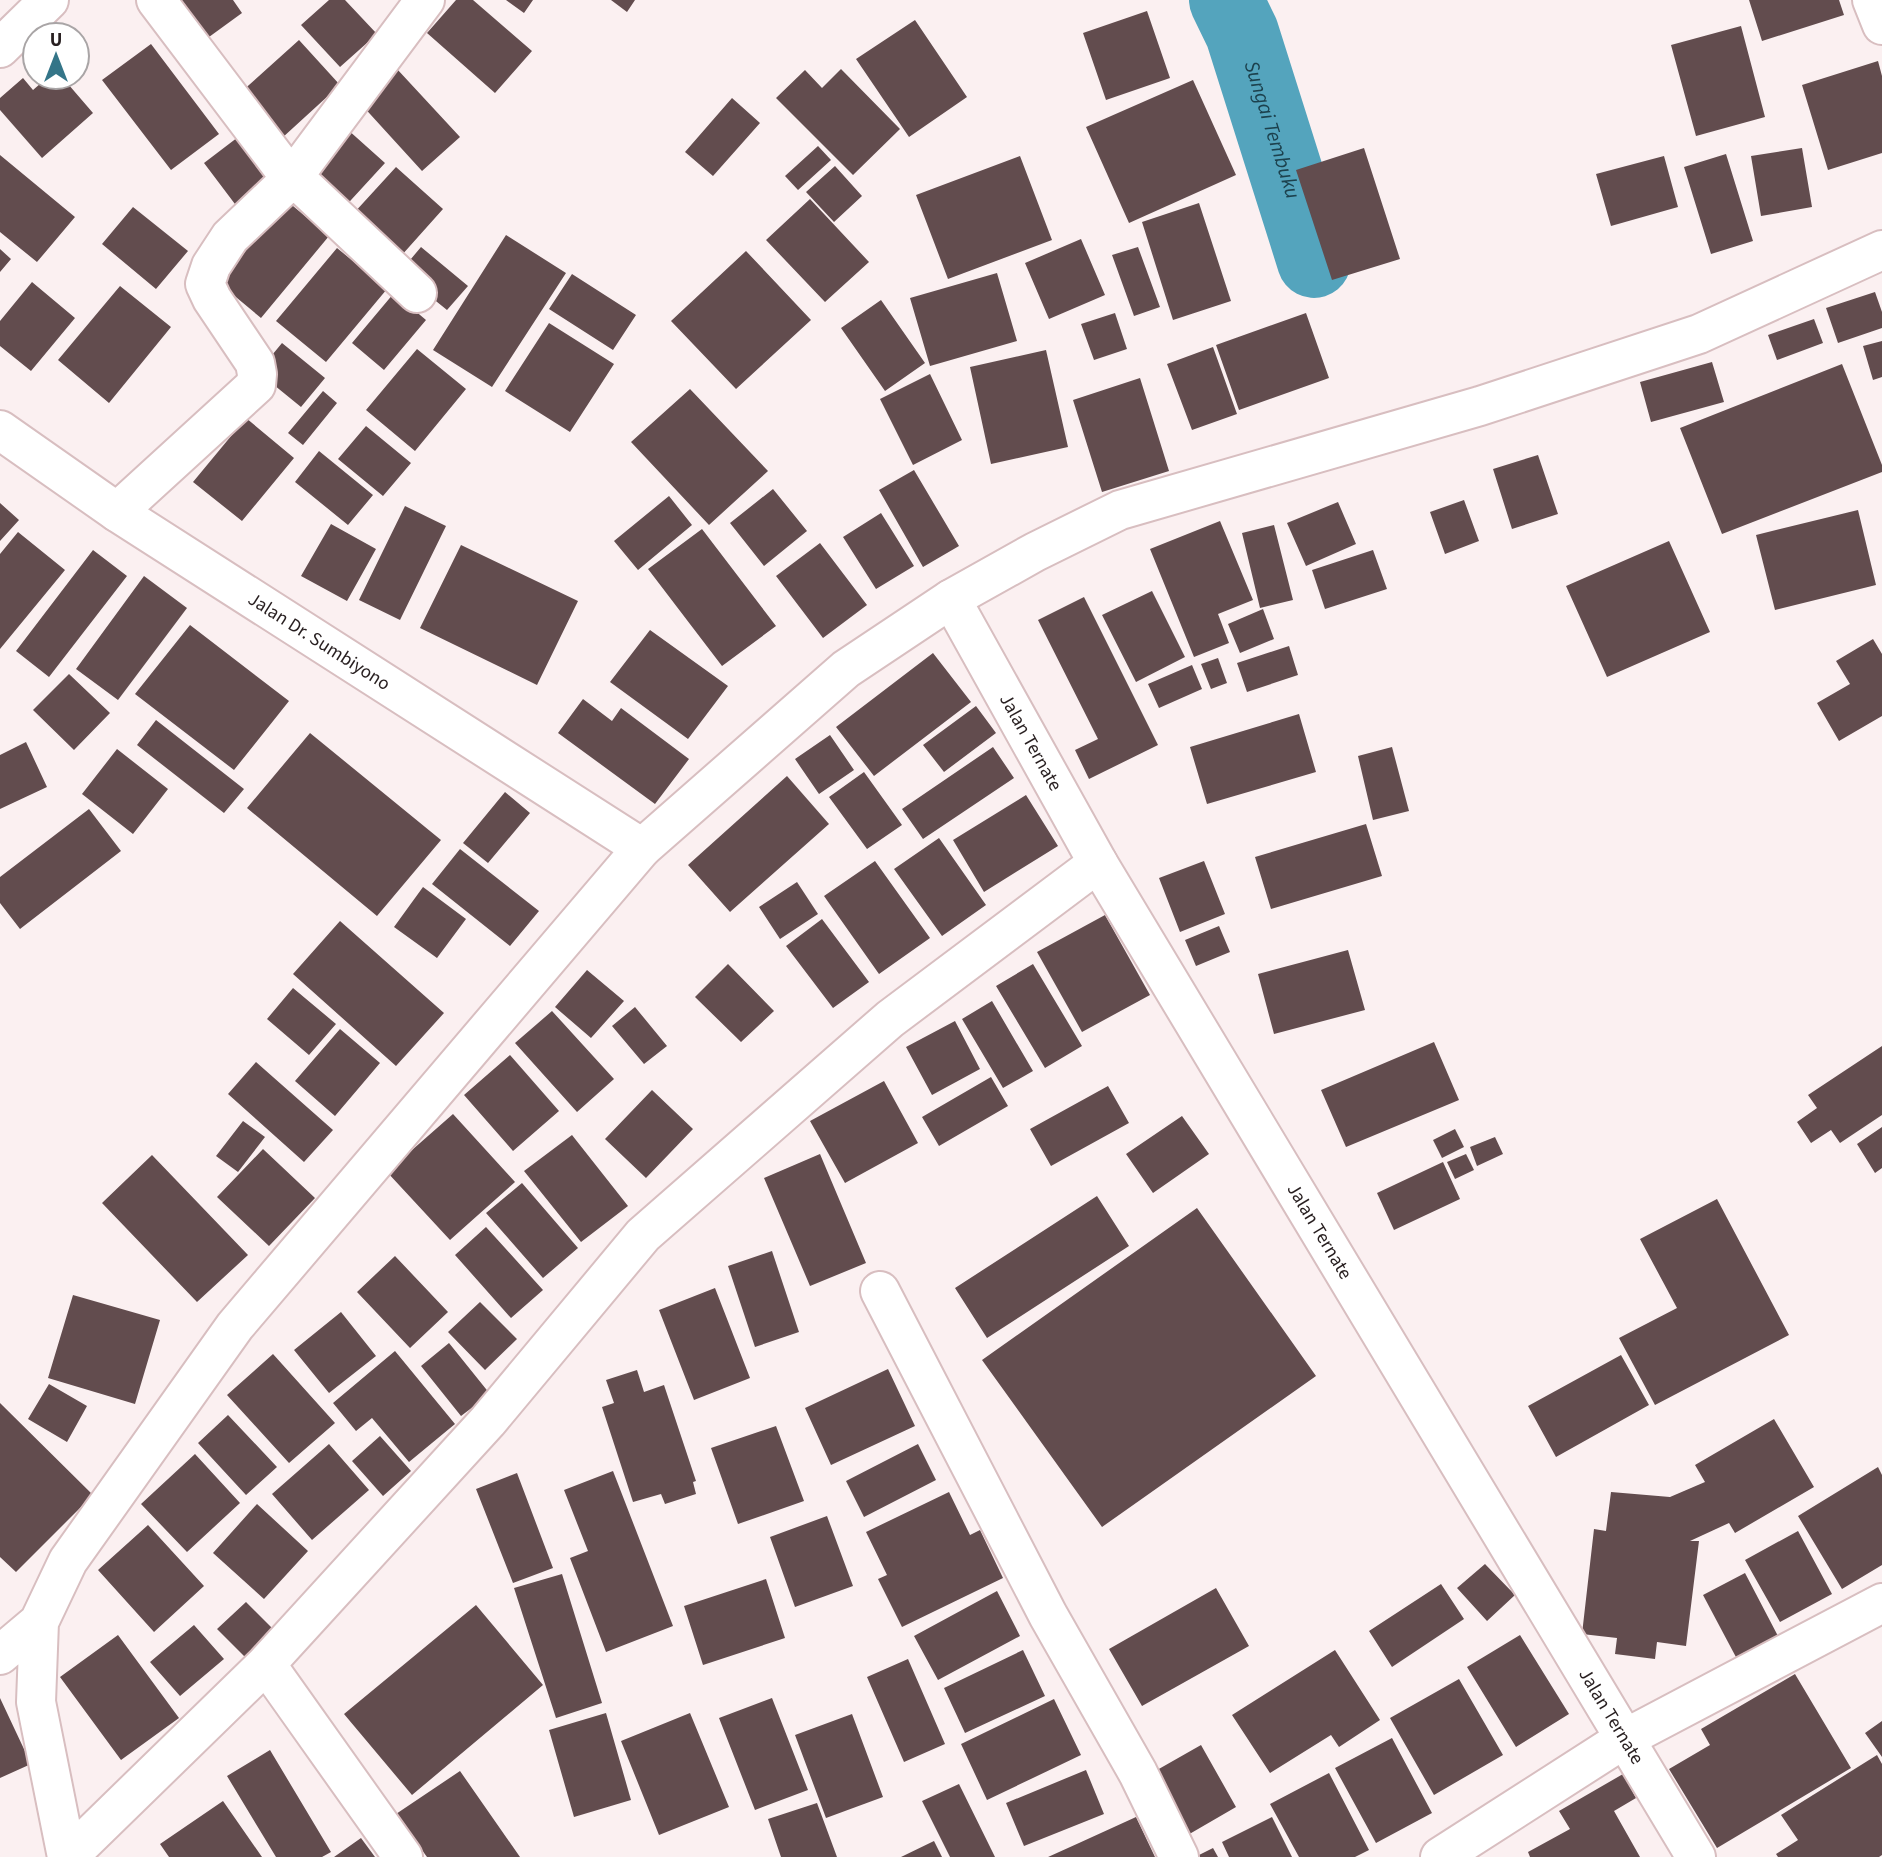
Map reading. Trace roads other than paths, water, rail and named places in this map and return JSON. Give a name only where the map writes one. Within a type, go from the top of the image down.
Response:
[{"type":"street","points":[[0,48],[49,0]]},
{"type":"street","points":[[156,0],[280,164],[417,293]]},
{"type":"street","points":[[117,512],[256,384],[255,363],[212,299],[205,284],[211,266],[230,237],[293,177],[425,0]]},
{"type":"street","points":[[1872,0],[1882,25]]},
{"type":"street","points":[[68,1857],[36,1702],[39,1622],[68,1561],[235,1326],[642,848],[846,669],[951,599],[1035,552],[1120,510],[1480,406],[1699,334],[1882,250]]},
{"type":"street","name":"Jalan Dr. Sumbiyono","points":[[0,430],[117,512],[642,848]]},
{"type":"street","name":"Jalan Ternate","points":[[951,599],[1098,863],[1696,1857]]},
{"type":"street","points":[[68,1857],[266,1664],[488,1422],[643,1235],[890,1019],[1098,863]]},
{"type":"street","points":[[880,1291],[1048,1615],[1138,1773],[1179,1857]]},
{"type":"street","points":[[1440,1857],[1624,1739],[1882,1602]]},
{"type":"street","points":[[0,1655],[39,1622]]},
{"type":"street","points":[[266,1664],[403,1857]]},
{"type":"waterway","name":"Sungai Tembuku","points":[[1226,0],[1242,33],[1314,261]]}]
